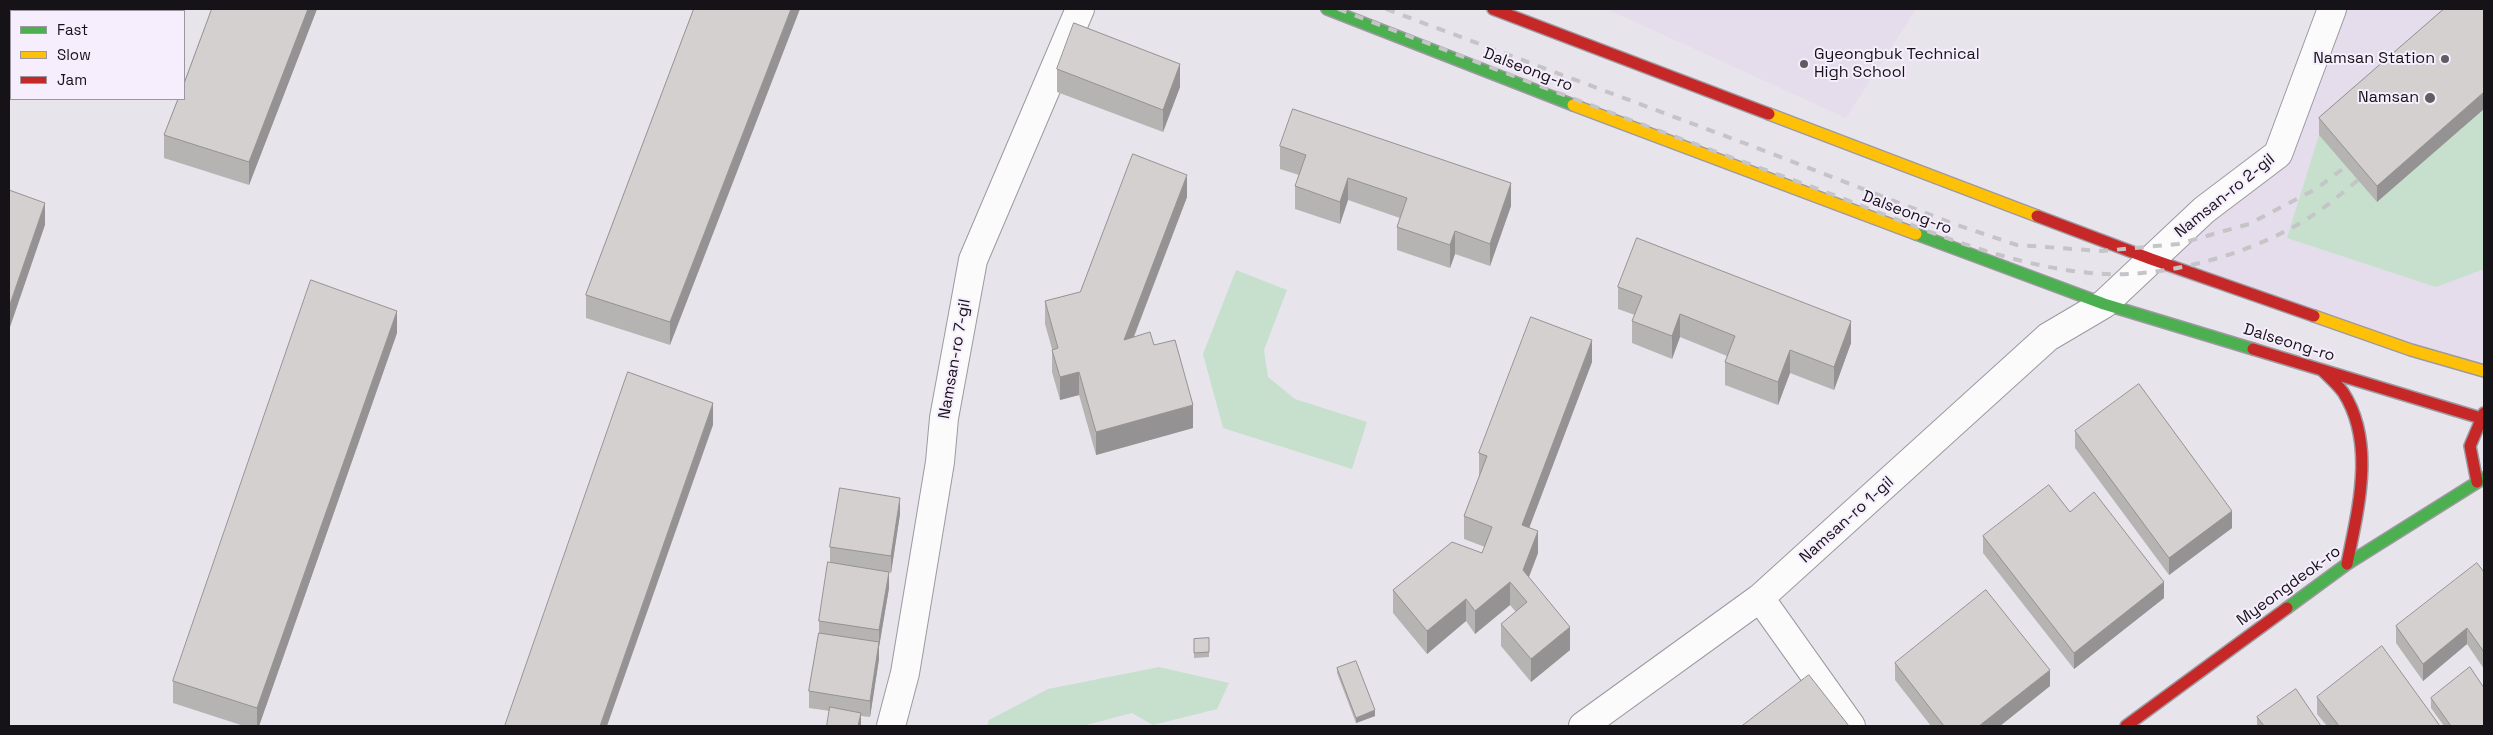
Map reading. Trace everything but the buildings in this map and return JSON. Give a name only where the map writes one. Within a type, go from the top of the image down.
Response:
[{"type":"main road","name":"Dalseong-ro","points":[[1327,9],[1598,115],[2104,304],[2322,370],[2484,416]]},
{"type":"main road","points":[[1493,9],[2151,259],[2411,350],[2484,370]]},
{"type":"main road","points":[[2322,370],[2345,395],[2355,419],[2362,452],[2361,492],[2347,564]]},
{"type":"main road","name":"Myeongdeok-ro","points":[[2126,726],[2347,564],[2481,480],[2470,446],[2484,416]]},
{"type":"street","name":"Namsan-ro 7-gil","points":[[891,726],[904,673],[940,462],[944,418],[973,260],[1080,9]]},
{"type":"street","name":"Namsan-ro 2-gil","points":[[2104,304],[2204,210],[2278,154],[2332,9]]},
{"type":"street","name":"Namsan-ro 1-gil","points":[[1583,726],[1760,598],[2048,337],[2104,304]]},
{"type":"street","points":[[1760,598],[1851,726]]},
{"type":"shaded area","name":"Gyeongbuk Technical High School","points":[[1607,9],[1916,9],[1846,118]]},
{"type":"shaded area","points":[[2332,9],[2484,9],[2484,371],[2140,266],[2278,154]]},
{"type":"green space","points":[[2484,9],[2484,269],[2436,287],[2287,238],[2319,135]]},
{"type":"green space","points":[[1236,270],[1287,290],[1264,350],[1268,377],[1295,399],[1367,422],[1352,469],[1223,428],[1203,354]]},
{"type":"green space","points":[[1159,667],[1229,683],[1217,709],[1153,725],[1132,713],[1082,726],[987,726],[989,720],[1048,689]]},
{"type":"railway","points":[[1338,9],[1929,232],[2010,258],[2050,267],[2089,273],[2128,274],[2176,268],[2226,256],[2296,226],[2323,208],[2368,172]]},
{"type":"railway","points":[[1386,9],[1954,224],[2017,245],[2102,251],[2178,244],[2249,224],[2316,189],[2357,158]]},
{"type":"traffic: fast","points":[[1327,9],[1573,105]]},
{"type":"traffic: fast","points":[[1916,234],[2104,304],[2253,349]]},
{"type":"traffic: fast","points":[[2287,608],[2347,564],[2484,478]]},
{"type":"traffic: slow","points":[[1573,105],[1916,234]]},
{"type":"traffic: slow","points":[[1769,114],[2037,216]]},
{"type":"traffic: slow","points":[[2314,316],[2411,350],[2484,371]]},
{"type":"traffic: jam","points":[[1493,9],[1769,114]]},
{"type":"traffic: jam","points":[[2037,216],[2151,259],[2314,316]]},
{"type":"traffic: jam","points":[[2253,349],[2484,419]]},
{"type":"traffic: jam","points":[[2322,370],[2343,392],[2353,412],[2362,454],[2359,499],[2347,564]]},
{"type":"traffic: jam","points":[[2477,482],[2470,446],[2484,413]]},
{"type":"traffic: jam","points":[[2126,726],[2287,608]]},
{"type":"place","name":"Namsan Station","points":[[2445,59]]},
{"type":"place","name":"Gyeongbuk Technical High School","points":[[1804,64]]},
{"type":"place","name":"Namsan","points":[[2430,98]]}]
